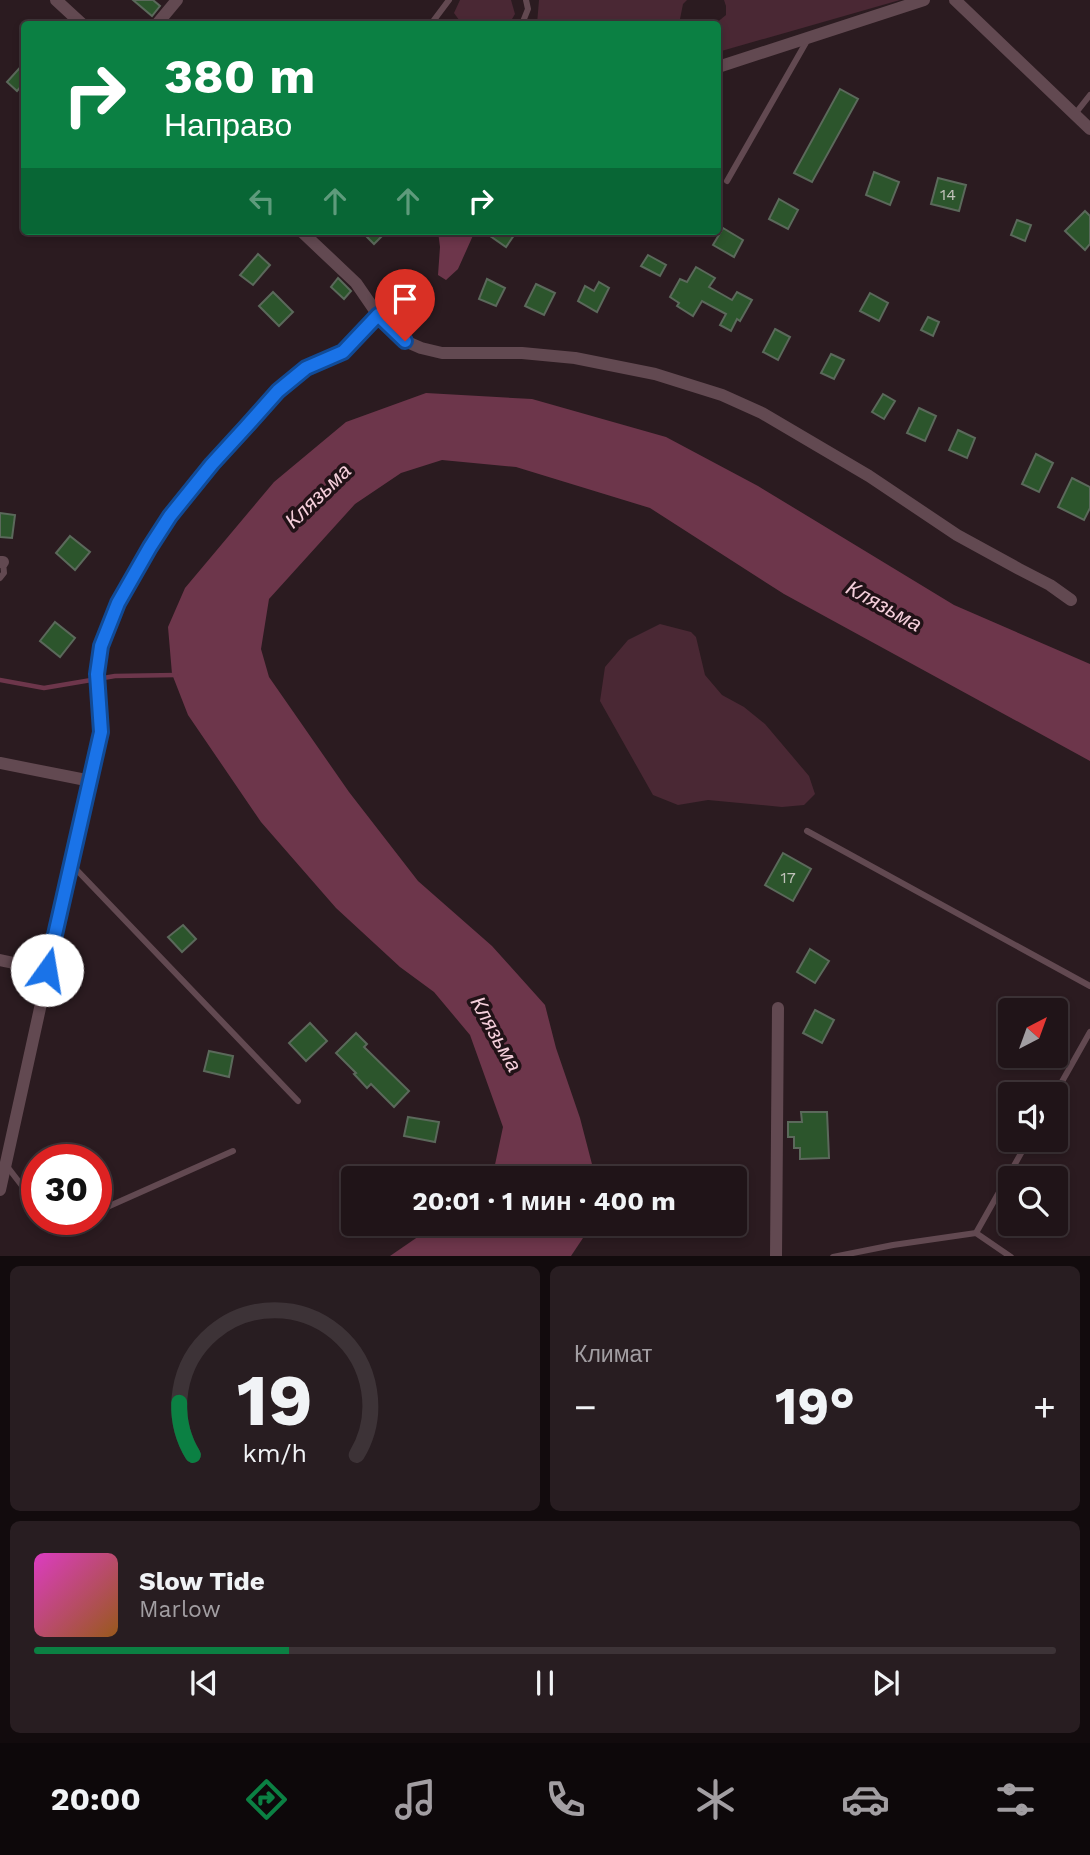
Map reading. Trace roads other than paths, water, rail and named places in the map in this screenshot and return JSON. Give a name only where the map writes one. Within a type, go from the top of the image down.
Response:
[{"type":"street","points":[[56,0],[79,21]]},
{"type":"street","points":[[160,21],[177,0]]},
{"type":"street","points":[[721,66],[924,0]]},
{"type":"street","points":[[955,0],[1090,129]]},
{"type":"street","points":[[305,235],[356,283],[378,315],[405,341],[442,353],[523,352],[575,358],[655,374],[722,395],[762,413],[869,476],[957,535],[1050,585],[1071,600]]},
{"type":"street","points":[[0,1189],[6,1164],[5,1146],[101,732],[97,678],[101,646],[118,603],[170,516],[212,464],[278,391],[306,368],[343,352],[378,315]]},
{"type":"street","points":[[0,763],[91,781]]},
{"type":"street","points":[[0,960],[47,970]]},
{"type":"street","points":[[776,1256],[778,1008]]},
{"type":"lane","points":[[433,21],[449,0]]},
{"type":"lane","points":[[523,21],[528,9],[526,0]]},
{"type":"lane","points":[[727,181],[808,37]]},
{"type":"lane","points":[[1075,114],[1090,95]]},
{"type":"lane","points":[[0,578],[4,573],[1,562]]},
{"type":"lane","points":[[807,831],[1090,986]]},
{"type":"lane","points":[[72,864],[298,1101]]},
{"type":"lane","points":[[1062,1082],[1090,1032]]},
{"type":"lane","points":[[112,1205],[233,1151]]},
{"type":"lane","points":[[976,1233],[1022,1152]]},
{"type":"lane","points":[[6,1164],[21,1184]]},
{"type":"lane","points":[[833,1256],[976,1233],[1011,1256]]},
{"type":"water","points":[[438,235],[473,235],[458,269],[446,280],[438,275]]},
{"type":"water","name":"Клязьма","points":[[426,393],[532,399],[666,437],[758,486],[954,605],[1090,664],[1090,761],[784,594],[650,508],[516,467],[442,460],[401,473],[355,504],[269,599],[261,649],[269,677],[349,792],[418,881],[492,946],[545,1005],[592,1166],[495,1166],[503,1127],[470,1035],[434,992],[400,967],[336,908],[261,822],[188,715],[172,674],[168,627],[185,588],[274,482],[346,422]]},
{"type":"water","points":[[419,1236],[584,1236],[571,1256],[390,1256]]},
{"type":"waterway","points":[[0,680],[44,688],[115,676],[176,675]]}]
